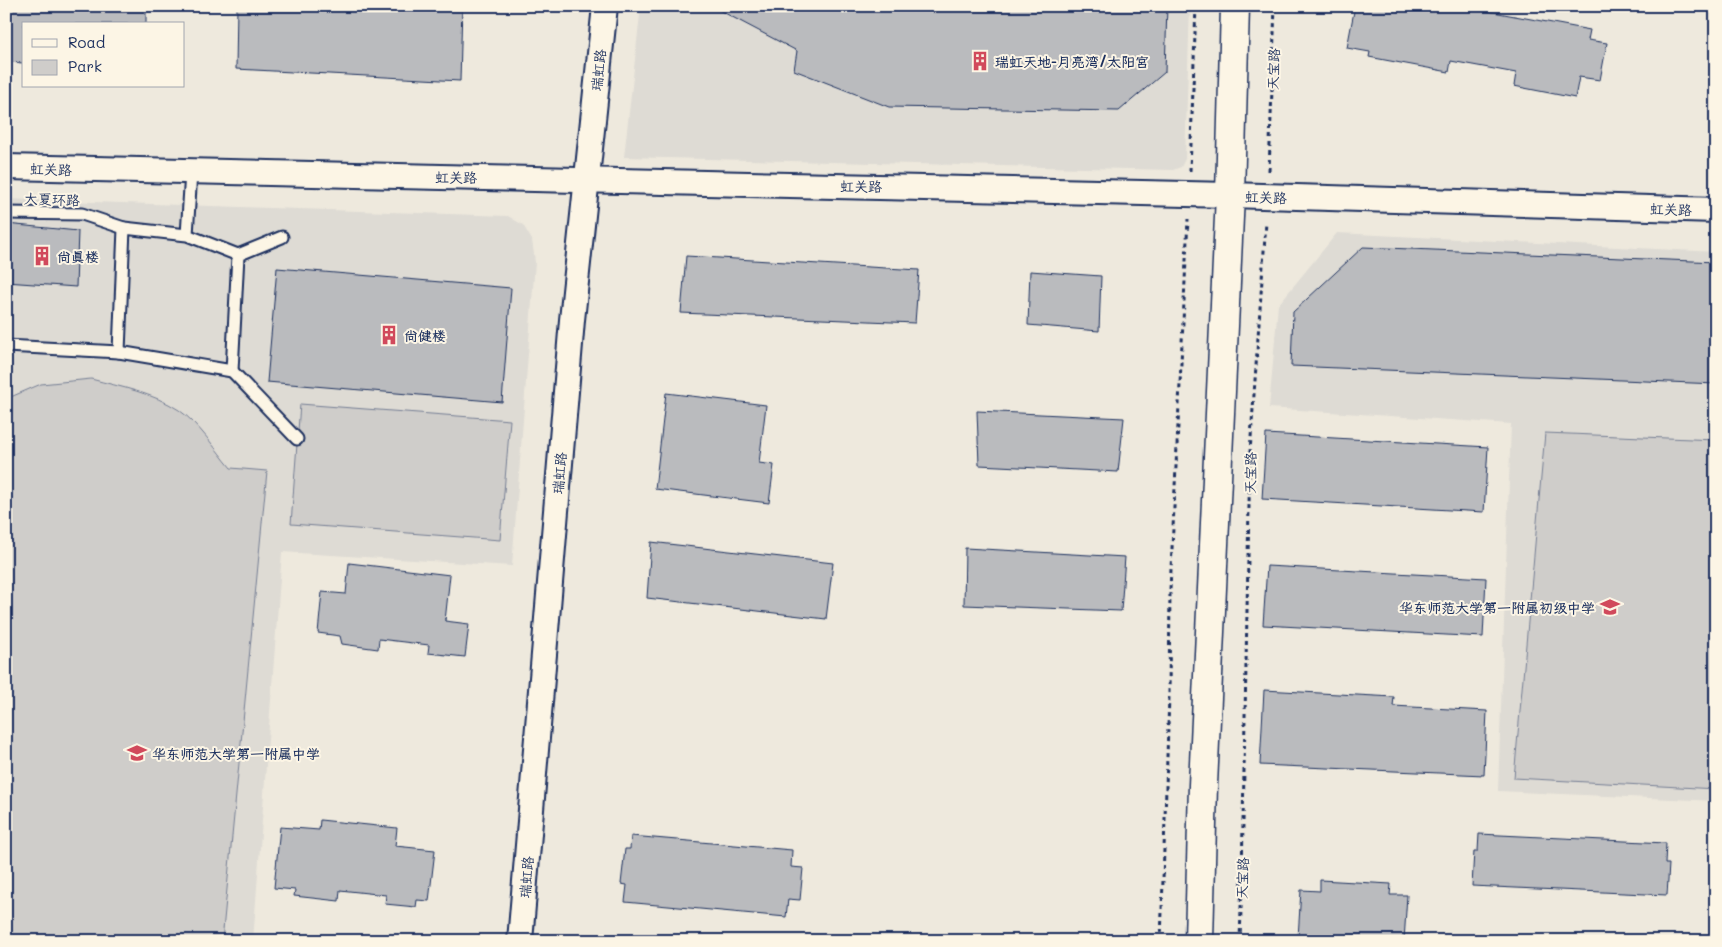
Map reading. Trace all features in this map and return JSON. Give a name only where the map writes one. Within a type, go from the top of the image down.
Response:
[{"type":"street","name":"瑞虹路","points":[[520,941],[571,330],[605,6]]},
{"type":"street","points":[[1199,941],[1203,775],[1230,195],[1235,6]]},
{"type":"street","name":"虹关路","points":[[6,167],[1230,195],[1716,210]]},
{"type":"lane","points":[[187,235],[191,172]]},
{"type":"lane","name":"大夏环路","points":[[6,213],[82,214],[124,228],[187,235],[238,255]]},
{"type":"lane","points":[[119,352],[124,228]]},
{"type":"lane","points":[[232,371],[238,255],[282,237]]},
{"type":"lane","points":[[6,346],[119,352],[232,371],[297,439]]},
{"type":"path","points":[[1161,941],[1169,696],[1170,590],[1196,6]]},
{"type":"path","name":"天宝路","points":[[1240,941],[1250,452],[1268,197],[1276,6]]},
{"type":"shaded area","points":[[641,6],[1190,6],[1185,159],[1181,167],[1173,170],[624,157]]},
{"type":"shaded area","name":"华东师范大学第一附属中学","points":[[6,199],[508,216],[523,225],[532,240],[535,262],[512,566],[282,552],[253,941],[6,941]]},
{"type":"shaded area","name":"华东师范大学第一附属初级中学","points":[[1337,233],[1716,252],[1716,801],[1498,791],[1511,424],[1269,408],[1278,305]]},
{"type":"green space","points":[[91,379],[148,395],[179,410],[200,429],[231,468],[267,471],[222,941],[6,941],[6,399],[41,384]]},
{"type":"green space","points":[[300,404],[510,420],[500,540],[291,524]]},
{"type":"green space","points":[[1545,433],[1716,440],[1716,789],[1514,778]]},
{"type":"building","points":[[6,6],[146,6],[146,22],[22,22],[22,63],[6,62]]},
{"type":"building","points":[[237,6],[462,6],[460,81],[236,69]]},
{"type":"building","name":"瑞虹天地-月亮湾/太阳宫","points":[[719,6],[1167,6],[1165,72],[1119,111],[889,107],[794,70],[797,51],[719,10]]},
{"type":"building","points":[[1355,6],[1461,6],[1590,30],[1588,40],[1607,43],[1600,80],[1579,77],[1575,98],[1514,86],[1516,73],[1451,61],[1449,72],[1369,57],[1370,52],[1347,48]]},
{"type":"building","name":"尚真楼","points":[[6,224],[78,231],[76,287],[6,282]]},
{"type":"building","points":[[1363,247],[1716,262],[1716,384],[1291,366],[1293,312]]},
{"type":"building","points":[[686,256],[919,270],[915,323],[681,313]]},
{"type":"building","name":"尚健楼","points":[[277,268],[511,288],[502,402],[267,382]]},
{"type":"building","points":[[1030,271],[1101,276],[1099,331],[1028,325]]},
{"type":"building","points":[[666,393],[766,405],[759,463],[774,465],[769,503],[655,489]]},
{"type":"building","points":[[977,411],[1124,418],[1118,472],[979,465]]},
{"type":"building","points":[[1266,434],[1488,447],[1484,512],[1262,499]]},
{"type":"building","points":[[651,542],[833,563],[826,619],[647,598]]},
{"type":"building","points":[[965,548],[1125,557],[1121,611],[964,605]]},
{"type":"building","points":[[349,563],[450,575],[445,621],[469,624],[465,657],[428,653],[429,645],[379,639],[378,649],[342,644],[340,636],[318,633],[322,592],[346,594]]},
{"type":"building","points":[[1267,566],[1486,578],[1483,637],[1263,625]]},
{"type":"building","points":[[1264,690],[1394,697],[1393,706],[1487,711],[1484,775],[1260,765]]},
{"type":"building","points":[[320,820],[397,828],[395,846],[435,850],[429,901],[417,900],[416,907],[385,904],[386,895],[340,890],[339,901],[294,896],[295,890],[274,888],[280,827],[319,830]]},
{"type":"building","points":[[1479,834],[1666,843],[1665,864],[1669,864],[1667,895],[1472,886],[1474,851],[1478,851]]},
{"type":"building","points":[[631,836],[792,850],[791,867],[803,868],[800,900],[788,899],[786,917],[625,902],[627,885],[621,884],[625,849],[630,849]]},
{"type":"building","points":[[1320,880],[1391,884],[1390,895],[1407,895],[1404,941],[1298,938],[1301,890],[1320,891]]},
{"type":"place","name":"瑞虹天地-月亮湾/太阳宫","points":[[980,61]]},
{"type":"place","name":"尚真楼","points":[[42,256]]},
{"type":"place","name":"尚健楼","points":[[389,335]]},
{"type":"place","name":"华东师范大学第一附属初级中学","points":[[1610,607]]},
{"type":"place","name":"华东师范大学第一附属中学","points":[[137,753]]}]
